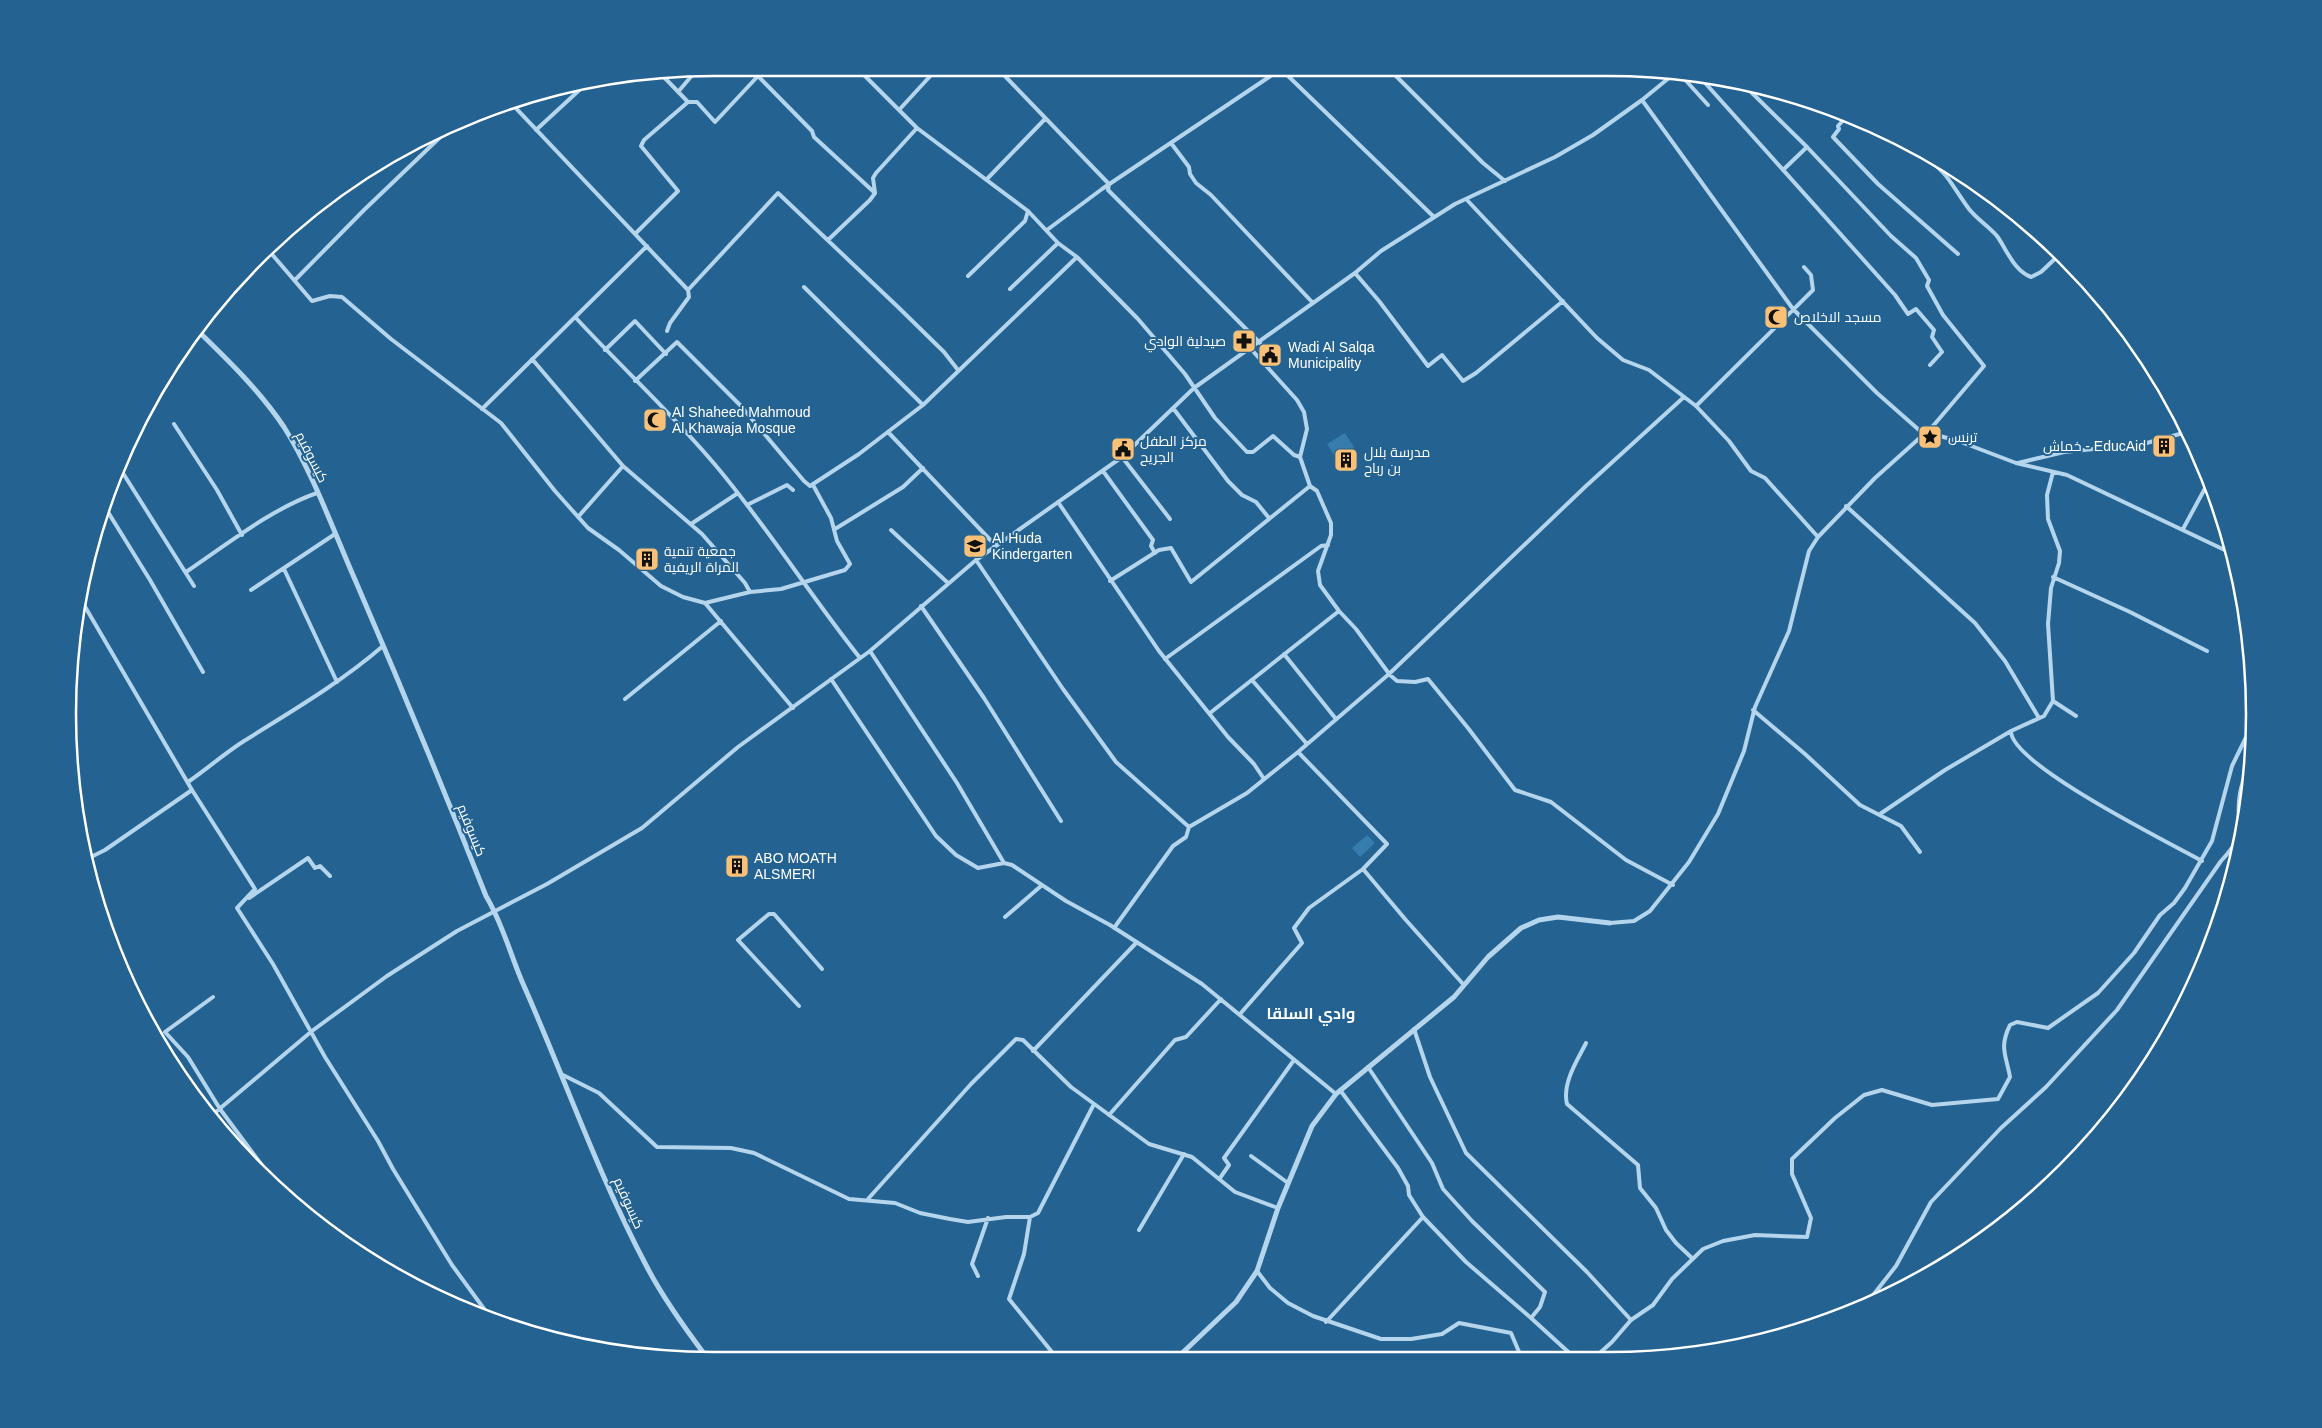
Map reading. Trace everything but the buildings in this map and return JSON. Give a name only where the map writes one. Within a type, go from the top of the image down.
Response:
[{"type":"street","points":[[636,234],[678,191],[648,157],[641,146],[644,140],[688,102],[697,102],[715,122],[756,76]]},
{"type":"street","points":[[758,76],[812,131],[814,137],[875,193]]},
{"type":"street","points":[[865,76],[917,128],[1028,211],[1058,243],[1077,257],[1138,319],[1194,388],[1215,418],[1247,452],[1253,452],[1273,436],[1300,457]]},
{"type":"street","points":[[899,110],[930,76]]},
{"type":"street","points":[[1005,76],[1109,184]]},
{"type":"street","points":[[1047,230],[1109,184],[1271,76]]},
{"type":"street","points":[[1288,76],[1434,217]]},
{"type":"street","points":[[1397,76],[1483,163],[1505,181]]},
{"type":"street","points":[[678,92],[691,77]]},
{"type":"street","points":[[665,79],[688,102]]},
{"type":"street","points":[[216,1112],[312,1031],[409,962],[457,931],[642,828],[738,747],[870,651],[976,560],[1122,457],[1194,388],[1250,348],[1260,343],[1382,251],[1455,204],[1555,157],[1642,100],[1667,80]]},
{"type":"street","points":[[1687,82],[1708,105]]},
{"type":"street","points":[[1707,85],[1895,296],[1908,314],[1916,309],[1929,322],[1934,330],[1932,337],[1942,352],[1930,365]]},
{"type":"street","points":[[536,130],[578,92]]},
{"type":"street","points":[[1185,1352],[1236,1302],[1256,1271],[1278,1208],[1316,1118],[1338,1092],[1454,997],[1463,984],[1502,943],[1530,923],[1550,918],[1567,917],[1610,923],[1639,919],[1650,911],[1673,884],[1702,841],[1727,794],[1744,751],[1753,710],[1789,631],[1809,551],[1818,537],[1846,506],[1926,432],[1984,366],[1970,352],[1943,315],[1927,286],[1929,280],[1916,258],[1847,192],[1807,147],[1753,94]]},
{"type":"street","points":[[1642,100],[1793,309],[1877,393],[1919,430],[1961,442],[2016,464],[2067,475],[2224,550]]},
{"type":"street","points":[[516,108],[688,290],[689,297],[670,323],[668,331]]},
{"type":"street","points":[[987,179],[1045,119]]},
{"type":"street","points":[[1842,121],[1833,137],[1878,184],[1958,254]]},
{"type":"street","points":[[875,193],[873,178],[876,173],[917,128]]},
{"type":"street","points":[[295,280],[438,139]]},
{"type":"street","points":[[1171,143],[1189,167],[1190,174],[1196,183],[1211,195],[1313,303]]},
{"type":"street","points":[[1783,170],[1807,147]]},
{"type":"street","points":[[1946,174],[1969,209],[1997,237],[2023,274],[2031,277],[2041,272],[2055,259]]},
{"type":"street","points":[[1109,184],[1108,190],[1260,343]]},
{"type":"street","points":[[688,290],[778,193],[944,352],[958,370]]},
{"type":"street","points":[[828,240],[875,193]]},
{"type":"street","points":[[1467,200],[1597,338],[1623,360],[1650,370],[1696,406],[1729,440],[1751,471],[1765,478],[1818,537]]},
{"type":"street","points":[[968,276],[1025,221],[1028,211]]},
{"type":"street","points":[[1010,289],[1058,243]]},
{"type":"street","points":[[482,410],[647,246]]},
{"type":"street","points":[[272,255],[312,301],[330,296],[342,297],[391,339],[501,423],[588,528],[661,586],[683,597],[704,604],[793,708]]},
{"type":"street","points":[[635,381],[677,342],[740,405],[804,481],[808,485],[813,485],[923,405],[1077,257]]},
{"type":"street","points":[[1696,406],[1813,290],[1811,275],[1804,266]]},
{"type":"street","points":[[1355,273],[1379,300],[1428,366],[1442,355],[1463,381],[1476,373],[1563,301]]},
{"type":"street","points":[[804,287],[923,405]]},
{"type":"street","points":[[576,318],[709,458],[738,493],[814,600],[860,658]]},
{"type":"street","points":[[606,350],[635,321],[666,354]]},
{"type":"street","name":"كيسوفيم","points":[[202,335],[252,386],[270,408],[284,428],[317,492],[486,896],[495,911],[511,957],[563,1075],[570,1098],[623,1219],[647,1268],[702,1351]]},
{"type":"street","points":[[1250,348],[1297,400],[1304,412],[1307,429],[1300,457],[1310,486],[1317,491],[1331,523],[1332,535],[1318,570],[1320,585],[1339,611],[1356,629],[1388,674],[1397,681],[1415,682],[1428,679],[1515,790],[1551,802],[1626,860],[1673,884]]},
{"type":"street","points":[[532,359],[623,466],[691,524],[745,583],[750,592]]},
{"type":"street","points":[[1114,928],[1173,846],[1186,837],[1188,827],[1247,793],[1264,780],[1388,674],[1586,486],[1684,397]]},
{"type":"street","points":[[1173,408],[1228,481],[1242,495],[1256,502],[1270,518]]},
{"type":"street","points":[[174,424],[217,490],[242,535]]},
{"type":"street","points":[[888,432],[995,546]]},
{"type":"street","points":[[2016,464],[2064,452],[2143,444],[2181,434]]},
{"type":"street","points":[[1122,457],[1170,520]]},
{"type":"street","points":[[578,517],[623,466]]},
{"type":"street","points":[[835,529],[903,486],[923,468]]},
{"type":"street","points":[[1102,471],[1153,540],[1151,546],[1155,553]]},
{"type":"street","points":[[1880,814],[1945,770],[2011,731],[2039,718],[2048,711],[2053,700],[2048,624],[2053,578],[2059,563],[2060,551],[2048,519],[2047,495],[2053,472]]},
{"type":"street","points":[[123,474],[194,586]]},
{"type":"street","points":[[747,505],[787,485],[793,490]]},
{"type":"street","points":[[704,604],[750,592],[781,589],[837,574],[850,564],[837,541],[834,533],[835,529],[813,485]]},
{"type":"street","points":[[1110,582],[1155,553],[1171,548],[1191,582],[1310,486]]},
{"type":"street","points":[[2183,529],[2204,489]]},
{"type":"street","points":[[186,572],[299,500],[317,492]]},
{"type":"street","points":[[691,524],[738,493]]},
{"type":"street","points":[[1058,502],[1110,582],[1165,659],[1254,764],[1264,780]]},
{"type":"street","points":[[1846,506],[1975,623],[2006,661],[2039,718]]},
{"type":"street","points":[[109,513],[203,672]]},
{"type":"street","points":[[891,530],[948,583]]},
{"type":"street","points":[[251,590],[335,534]]},
{"type":"street","points":[[1165,659],[1321,546],[1328,545]]},
{"type":"street","points":[[976,560],[1063,689],[1116,762],[1188,827]]},
{"type":"street","points":[[284,569],[337,682]]},
{"type":"street","points":[[2053,578],[2130,612],[2207,652]]},
{"type":"street","points":[[921,606],[984,698],[1061,820]]},
{"type":"street","points":[[86,608],[192,790],[255,889],[245,901]]},
{"type":"street","points":[[1210,713],[1339,611]]},
{"type":"street","points":[[625,699],[720,621]]},
{"type":"street","points":[[188,782],[243,742],[270,727],[337,682],[383,646]]},
{"type":"street","points":[[870,651],[957,783],[1004,863]]},
{"type":"street","points":[[1284,654],[1336,719]]},
{"type":"street","points":[[831,679],[936,836],[956,855],[978,868],[1004,863],[1016,867],[1041,886],[1137,942],[1221,999],[1294,1060],[1338,1092],[1398,1168],[1408,1186],[1409,1195],[1423,1217],[1466,1262],[1568,1352]]},
{"type":"street","points":[[1252,680],[1307,744]]},
{"type":"street","points":[[2053,700],[2076,716]]},
{"type":"street","points":[[1753,710],[1805,754],[1860,805],[1901,826],[1920,852]]},
{"type":"street","points":[[2011,731],[2014,743],[2057,778],[2108,810],[2202,861]]},
{"type":"street","points":[[1601,1352],[1631,1320],[1653,1305],[1672,1278],[1703,1249],[1723,1241],[1747,1236],[1807,1237],[1811,1218],[1792,1174],[1792,1159],[1835,1118],[1864,1095],[1882,1090],[1932,1105],[1998,1099],[2010,1077],[2003,1052],[2006,1035],[2010,1026],[2018,1022],[2048,1028],[2098,993],[2134,953],[2160,915],[2174,903],[2202,861],[2212,841],[2232,766],[2245,740]]},
{"type":"street","points":[[1240,1014],[1302,943],[1294,928],[1309,908],[1363,869],[1387,844],[1298,752]]},
{"type":"street","points":[[93,856],[105,850],[192,790]]},
{"type":"street","points":[[1875,1293],[1896,1266],[1931,1202],[2001,1128],[2046,1087],[2117,1010],[2230,850]]},
{"type":"street","points":[[330,876],[320,866],[315,868],[308,858],[237,908],[273,964],[325,1057],[448,1258],[483,1308]]},
{"type":"street","points":[[1363,869],[1405,920],[1463,984]]},
{"type":"street","points":[[1005,917],[1041,886]]},
{"type":"street","points":[[799,1006],[738,940],[768,914],[774,914],[822,969]]},
{"type":"street","points":[[1033,1051],[1137,942]]},
{"type":"street","points":[[213,997],[164,1032],[188,1057],[220,1109],[255,1157]]},
{"type":"street","points":[[1109,1115],[1176,1040],[1186,1037],[1221,999]]},
{"type":"street","points":[[1414,1029],[1430,1077],[1466,1153],[1587,1272],[1631,1320]]},
{"type":"street","points":[[868,1199],[1013,1040],[1023,1040],[1071,1087],[1153,1147],[1184,1154],[1198,1160],[1235,1192],[1278,1208]]},
{"type":"street","points":[[1586,1043],[1570,1076],[1565,1094],[1567,1104],[1638,1166],[1640,1188],[1656,1208],[1666,1230],[1676,1243],[1693,1259]]},
{"type":"street","points":[[1220,1178],[1229,1165],[1224,1158],[1294,1060]]},
{"type":"street","points":[[1368,1067],[1432,1163],[1444,1189],[1472,1221],[1545,1292],[1540,1307],[1531,1318]]},
{"type":"street","points":[[563,1075],[599,1093],[657,1147],[731,1148],[754,1153],[849,1199],[868,1199],[895,1203],[920,1213],[968,1222],[988,1218],[1030,1218],[1038,1213],[1094,1104]]},
{"type":"street","points":[[1140,1230],[1184,1154]]},
{"type":"street","points":[[1250,1156],[1288,1183]]},
{"type":"street","points":[[1326,1322],[1423,1217]]},
{"type":"street","points":[[978,1276],[972,1264],[988,1218]]},
{"type":"street","points":[[1030,1218],[1024,1254],[1009,1299],[1052,1352]]},
{"type":"street","points":[[1256,1271],[1270,1288],[1288,1303],[1326,1322],[1389,1340],[1442,1334],[1460,1323],[1480,1326],[1511,1333],[1519,1352]]},
{"type":"shaded area","points":[[1345,433],[1354,447],[1336,458],[1327,444]]},
{"type":"shaded area","points":[[1367,835],[1375,843],[1360,857],[1352,848]]},
{"type":"place","name":"مسجد الاخلاص","points":[[1776,317]]},
{"type":"place","name":"صيدلية الوادي","points":[[1244,341]]},
{"type":"place","name":"Wadi Al Salqa Municipality","points":[[1270,355]]},
{"type":"place","name":"Al Shaheed Mahmoud Al Khawaja Mosque","points":[[655,420]]},
{"type":"place","name":"ترنس","points":[[1930,437]]},
{"type":"place","name":"خماش - EducAid","points":[[2164,446]]},
{"type":"place","name":"مركز الطفل الجريح","points":[[1123,449]]},
{"type":"place","name":"مدرسة بلال بن رباح","points":[[1346,460]]},
{"type":"place","name":"Al Huda Kindergarten","points":[[975,546]]},
{"type":"place","name":"جمعية تنمية المراة الريفية","points":[[647,559]]},
{"type":"place","name":"ABO MOATH ALSMERI","points":[[737,866]]},
{"type":"district","name":"وادي السلقا","points":[[1311,1013]]}]
